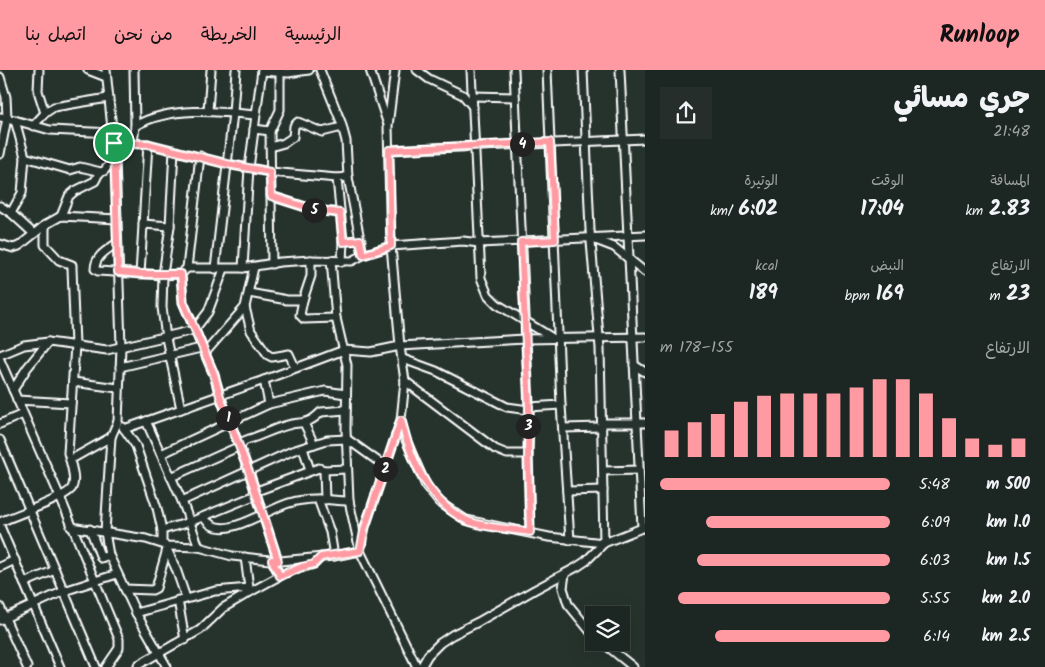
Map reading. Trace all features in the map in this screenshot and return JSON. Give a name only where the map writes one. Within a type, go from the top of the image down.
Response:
[{"type":"street","points":[[39,70],[38,91],[44,113]]},
{"type":"street","points":[[88,70],[106,74],[116,158],[121,348],[118,421],[111,437],[105,532],[109,555],[117,574],[136,613],[167,667]]},
{"type":"street","points":[[133,143],[136,126],[134,70]]},
{"type":"street","points":[[208,111],[211,70]]},
{"type":"street","points":[[215,269],[233,113],[236,70]]},
{"type":"street","points":[[243,268],[249,168],[262,71],[280,73],[309,70]]},
{"type":"street","points":[[320,70],[346,142],[348,177],[363,255]]},
{"type":"street","points":[[370,70],[388,126]]},
{"type":"street","points":[[360,551],[365,527],[401,420],[405,381],[391,246],[388,126],[395,70]]},
{"type":"street","points":[[417,70],[429,79],[462,95],[474,107]]},
{"type":"street","points":[[471,70],[479,243],[483,287],[497,304],[548,336],[557,339]]},
{"type":"street","points":[[514,70],[529,408],[530,532]]},
{"type":"street","points":[[547,70],[555,240],[557,339],[570,540]]},
{"type":"street","points":[[584,70],[591,238],[599,338],[604,543]]},
{"type":"street","points":[[422,667],[428,655],[446,639],[565,574],[586,561],[604,543],[643,528],[639,470],[642,457],[636,423],[620,70]]},
{"type":"street","points":[[272,264],[270,131],[280,110],[280,73]]},
{"type":"street","points":[[0,77],[6,97],[7,118],[0,154]]},
{"type":"street","points":[[473,96],[515,97]]},
{"type":"street","points":[[33,126],[44,113],[54,107],[108,98]]},
{"type":"street","points":[[136,126],[156,116],[208,111],[256,115]]},
{"type":"street","points":[[7,118],[33,126],[57,130],[112,133]]},
{"type":"street","points":[[7,118],[25,157],[22,193],[11,213]]},
{"type":"street","points":[[270,147],[284,143],[293,137],[294,126],[298,122],[322,132],[342,127]]},
{"type":"street","points":[[254,129],[270,131]]},
{"type":"street","points":[[389,150],[645,139]]},
{"type":"street","points":[[114,143],[148,144],[227,164],[270,172],[337,178],[348,177]]},
{"type":"street","points":[[140,274],[148,144]]},
{"type":"street","points":[[174,150],[170,226],[163,274],[162,307],[166,338],[182,409]]},
{"type":"street","points":[[200,156],[184,271],[183,302],[214,374],[220,396],[240,446],[280,576]]},
{"type":"street","points":[[25,157],[70,170],[82,167],[101,172]]},
{"type":"street","points":[[61,216],[69,196],[95,181],[101,172],[116,158]]},
{"type":"street","points":[[337,178],[343,242],[342,262]]},
{"type":"street","points":[[271,196],[315,210],[340,213]]},
{"type":"street","points":[[0,206],[11,213],[34,234]]},
{"type":"street","points":[[0,244],[13,248],[19,246],[45,225],[61,216],[117,219]]},
{"type":"street","points":[[143,224],[170,226]]},
{"type":"street","points":[[45,225],[45,245],[59,260],[72,265],[75,345],[68,453],[74,476],[73,486],[60,497],[0,524],[60,667]]},
{"type":"street","points":[[117,243],[100,256],[95,269],[98,271],[163,274],[254,267],[311,260],[352,261],[363,255],[391,246],[462,241],[479,243],[521,242],[645,235]]},
{"type":"street","points":[[591,238],[614,247],[645,272]]},
{"type":"street","points":[[343,242],[360,240]]},
{"type":"street","points":[[311,260],[311,276],[300,316],[302,318],[336,318]]},
{"type":"street","points":[[331,260],[336,318],[347,365],[346,410],[349,501],[360,551],[417,667]]},
{"type":"street","points":[[254,267],[245,307],[250,331],[268,355],[272,357],[289,354],[295,367]]},
{"type":"street","points":[[106,667],[119,648],[120,643],[60,497],[0,360],[24,345],[48,342],[107,350],[166,338],[194,330],[208,312],[224,269]]},
{"type":"street","points":[[249,293],[286,300],[303,300]]},
{"type":"street","points":[[120,367],[203,350],[245,307]]},
{"type":"street","points":[[124,429],[344,350],[371,352],[400,346],[525,339],[645,337]]},
{"type":"street","points":[[13,390],[27,368],[48,342]]},
{"type":"street","points":[[403,359],[436,371],[507,407],[529,408],[562,405]]},
{"type":"street","points":[[634,365],[645,372]]},
{"type":"street","points":[[264,380],[269,404]]},
{"type":"street","points":[[405,381],[494,449],[507,454],[528,454]]},
{"type":"street","points":[[73,382],[118,388]]},
{"type":"street","points":[[162,454],[269,404],[325,391],[346,394]]},
{"type":"street","points":[[17,400],[71,403]]},
{"type":"street","points":[[171,477],[240,446],[249,439],[291,424],[313,420],[320,412],[346,410]]},
{"type":"street","points":[[0,424],[24,414]]},
{"type":"street","points":[[401,420],[406,440],[426,486],[439,502],[466,520],[570,540],[604,543]]},
{"type":"street","points":[[118,421],[136,446],[157,508],[165,546],[186,598]]},
{"type":"street","points":[[146,421],[182,501],[199,547]]},
{"type":"street","points":[[304,423],[314,444]]},
{"type":"street","points":[[563,428],[645,423]]},
{"type":"street","points":[[70,460],[111,437]]},
{"type":"street","points":[[0,440],[96,667]]},
{"type":"street","points":[[182,501],[292,451],[327,440],[347,440],[386,466]]},
{"type":"street","points":[[303,448],[310,470]]},
{"type":"street","points":[[162,530],[204,517],[310,470],[319,468],[324,470],[348,469]]},
{"type":"street","points":[[324,470],[322,499],[334,556]]},
{"type":"street","points":[[603,471],[639,470]]},
{"type":"street","points":[[567,491],[603,490]]},
{"type":"street","points":[[204,517],[206,522],[220,527],[240,524],[285,504],[302,500],[349,501]]},
{"type":"street","points":[[71,527],[146,539],[165,546],[199,547],[245,557],[275,560],[334,556],[360,551]]},
{"type":"street","points":[[90,530],[101,558],[109,555]]},
{"type":"street","points":[[125,589],[152,590],[156,588],[165,546]]},
{"type":"street","points":[[245,557],[250,590]]},
{"type":"street","points":[[138,666],[205,627],[223,608],[250,590],[302,567],[314,564],[321,557]]},
{"type":"street","points":[[0,567],[14,560]]},
{"type":"street","points":[[24,583],[55,570]]},
{"type":"street","points":[[2,619],[64,591],[117,574]]},
{"type":"street","points":[[565,574],[563,588],[568,604],[585,625]]},
{"type":"street","points":[[136,613],[215,591],[250,590]]},
{"type":"street","points":[[178,600],[185,640]]},
{"type":"street","points":[[0,607],[2,619],[27,667]]},
{"type":"street","points":[[613,651],[633,667]]},
{"type":"route","points":[[550,142],[555,240],[521,242],[529,407],[530,532],[466,520],[439,502],[426,486],[406,440],[401,420],[365,527],[360,551],[321,557],[314,564],[280,576],[272,560],[278,561],[240,446],[220,396],[214,374],[183,302],[181,274],[118,272],[116,158],[114,143],[148,144],[227,164],[270,172],[271,196],[323,212],[340,213],[343,242],[360,240],[363,255],[391,246],[389,150],[550,142]]}]
